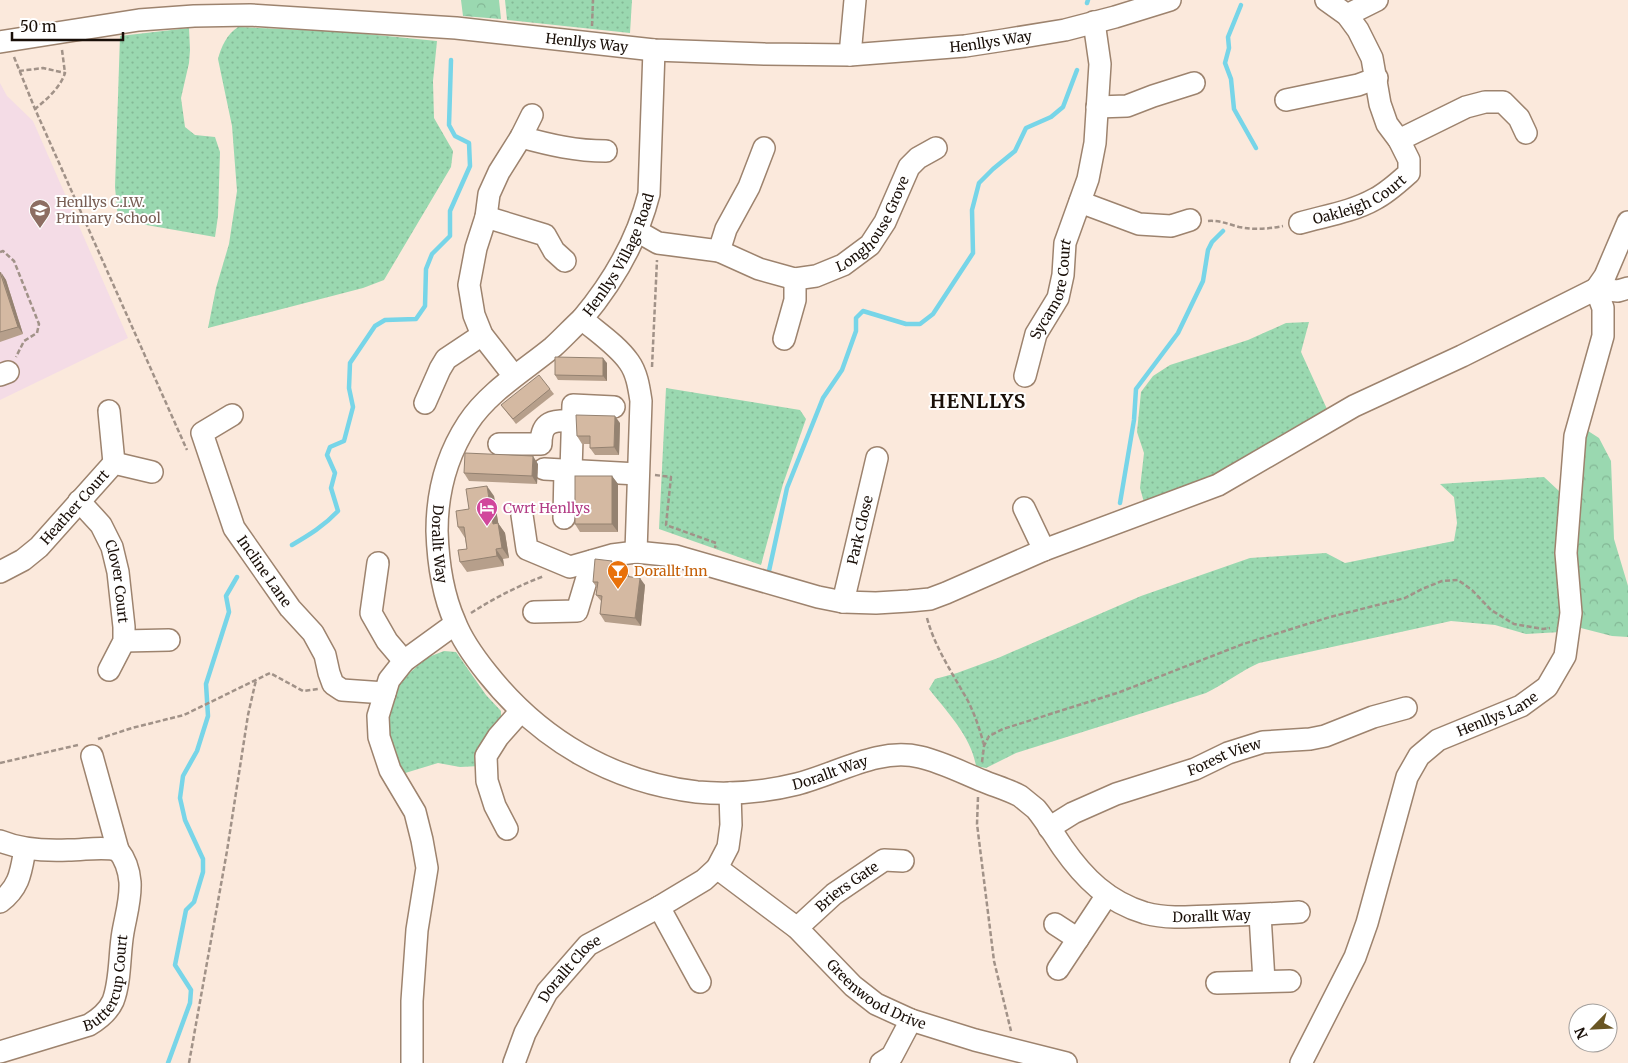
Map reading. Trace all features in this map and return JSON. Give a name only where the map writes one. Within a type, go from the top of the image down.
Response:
[{"type":"street","points":[[850,55],[855,0]]},
{"type":"street","name":"Henllys Way","points":[[6,46],[60,31],[140,20],[194,8],[282,17],[456,28],[654,50],[850,55],[965,46],[1065,30],[1115,18],[1170,0]]},
{"type":"street","name":"Oakleigh Court","points":[[1300,223],[1346,210],[1375,199],[1409,173],[1409,160],[1399,140],[1387,124],[1380,104],[1372,58],[1358,30],[1347,16],[1326,0]]},
{"type":"street","points":[[1347,16],[1377,0]]},
{"type":"street","name":"Sycamore Court","points":[[1025,376],[1036,334],[1058,298],[1063,275],[1065,243],[1088,179],[1095,143],[1100,64],[1094,22]]},
{"type":"street","name":"Henllys Village Road","points":[[636,552],[640,393],[630,363],[617,348],[582,319],[600,297],[623,260],[637,232],[649,194],[654,50]]},
{"type":"street","points":[[1286,100],[1358,85],[1377,78]]},
{"type":"street","points":[[1097,107],[1127,106],[1194,83]]},
{"type":"street","points":[[1399,140],[1466,106],[1485,102],[1503,102],[1519,118],[1526,133]]},
{"type":"street","points":[[514,376],[482,335],[474,315],[469,285],[476,248],[486,217],[489,194],[499,172],[521,137],[532,115]]},
{"type":"street","points":[[521,137],[552,146],[576,150],[606,151]]},
{"type":"street","points":[[719,252],[726,229],[749,187],[764,148]]},
{"type":"street","name":"Longhouse Grove","points":[[637,232],[658,243],[719,252],[759,269],[795,279],[816,276],[843,265],[870,245],[885,222],[909,167],[918,158],[936,148]]},
{"type":"street","points":[[1080,202],[1139,224],[1171,226],[1190,220]]},
{"type":"street","points":[[486,217],[545,235],[554,251],[565,261]]},
{"type":"street","points":[[522,515],[527,549],[570,567],[612,555],[636,552],[676,556],[843,602],[876,603],[922,600],[946,593],[1044,550],[1218,485],[1354,406],[1454,360],[1596,289],[1605,276],[1628,222]]},
{"type":"street","points":[[784,339],[795,300],[795,279]]},
{"type":"street","points":[[1596,289],[1618,292],[1628,288]]},
{"type":"street","name":"Henllys Lane","points":[[1302,1063],[1355,957],[1367,923],[1407,777],[1419,756],[1438,740],[1521,706],[1547,687],[1566,656],[1571,613],[1566,553],[1575,436],[1603,336],[1603,308],[1596,289]]},
{"type":"street","name":"Dorallt Way","points":[[582,319],[554,346],[514,376],[469,421],[442,479],[438,516],[438,557],[444,590],[456,624],[477,661],[521,711],[545,732],[583,756],[614,772],[671,788],[700,792],[730,793],[798,784],[861,762],[890,756],[918,756],[980,779],[1021,797],[1036,810],[1087,879],[1107,895],[1146,914],[1172,917],[1299,912]]},
{"type":"street","points":[[425,403],[446,359],[482,335]]},
{"type":"street","points":[[564,518],[573,405],[614,407]]},
{"type":"street","points":[[109,412],[114,463]]},
{"type":"street","name":"Incline Lane","points":[[232,415],[202,433],[234,528],[290,608],[314,633],[325,655],[333,684]]},
{"type":"street","points":[[499,444],[541,444],[543,429],[549,424],[554,421],[573,421]]},
{"type":"street","name":"Park Close","points":[[843,602],[877,458]]},
{"type":"street","name":"Heather Court","points":[[0,572],[23,560],[39,547],[114,463],[152,472]]},
{"type":"street","points":[[544,469],[638,474]]},
{"type":"street","name":"Clover Court","points":[[80,501],[101,525],[112,547],[118,572],[124,641],[109,670]]},
{"type":"street","points":[[1024,508],[1044,550]]},
{"type":"street","points":[[534,612],[578,611],[592,561]]},
{"type":"street","points":[[378,563],[372,614],[387,641],[404,662]]},
{"type":"street","points":[[412,1063],[412,1001],[417,930],[427,868],[415,812],[390,770],[379,737],[378,716],[389,680],[404,662],[456,624]]},
{"type":"street","points":[[124,641],[169,640]]},
{"type":"street","points":[[333,684],[342,690],[385,693]]},
{"type":"street","name":"Forest View","points":[[1050,828],[1073,813],[1116,794],[1195,769],[1228,754],[1263,742],[1310,739],[1325,736],[1373,717],[1406,708]]},
{"type":"street","points":[[507,829],[495,806],[487,780],[486,756],[498,737],[521,711]]},
{"type":"street","name":"Buttercup Court","points":[[0,1052],[89,1025],[102,1017],[112,1001],[117,982],[130,882],[125,859],[118,850],[90,747]]},
{"type":"street","name":"Dorallt Close","points":[[514,1063],[525,1033],[547,992],[588,945],[704,880],[717,868],[728,847],[731,825],[730,793]]},
{"type":"street","points":[[0,841],[25,849],[68,850],[108,847],[118,850]]},
{"type":"street","points":[[0,902],[8,896],[19,880],[25,849]]},
{"type":"street","name":"Briers Gate","points":[[797,928],[834,894],[884,860],[903,861]]},
{"type":"street","name":"Greenwood Drive","points":[[717,868],[797,928],[853,986],[876,1004],[910,1020],[975,1040],[1066,1063]]},
{"type":"street","points":[[1058,969],[1107,895]]},
{"type":"street","points":[[660,906],[700,982]]},
{"type":"street","name":"Dorallt Way","points":[[1260,915],[1264,981]]},
{"type":"street","points":[[1056,924],[1078,939]]},
{"type":"street","points":[[1217,983],[1290,981]]},
{"type":"street","points":[[881,1063],[892,1056],[910,1020]]},
{"type":"path","points":[[592,43],[593,0]]},
{"type":"path","points":[[34,109],[50,96],[62,81],[65,73],[60,31]]},
{"type":"path","points":[[6,46],[19,71],[34,109],[188,452]]},
{"type":"path","points":[[19,71],[43,68],[65,73]]},
{"type":"path","points":[[1190,220],[1217,221],[1239,227],[1258,229],[1300,223]]},
{"type":"path","points":[[640,393],[651,385],[658,243]]},
{"type":"path","points":[[0,252],[3,251],[14,261],[39,324],[37,333],[24,341],[4,373]]},
{"type":"path","points":[[638,474],[671,477],[666,525],[716,543],[712,566]]},
{"type":"path","points":[[456,624],[512,589],[545,576]]},
{"type":"path","points":[[1016,1050],[994,960],[977,824],[984,746],[989,736],[1003,729],[1120,692],[1243,644],[1330,616],[1406,598],[1442,581],[1458,580],[1472,590],[1491,610],[1514,624],[1543,629],[1569,626]]},
{"type":"path","points":[[922,600],[930,628],[952,675],[968,702],[984,746]]},
{"type":"path","points":[[0,763],[90,747],[132,728],[184,715],[270,673],[303,690],[318,689],[333,684]]},
{"type":"path","points":[[189,1063],[227,851],[248,715],[256,680]]},
{"type":"shaded area","name":"Henllys C.I.W. Primary School","points":[[0,83],[7,96],[33,121],[128,338],[0,400]]},
{"type":"green space","points":[[461,0],[499,0],[501,19],[463,16]]},
{"type":"green space","points":[[505,0],[632,0],[630,33],[507,20]]},
{"type":"green space","points":[[238,27],[346,32],[437,41],[433,81],[434,118],[453,151],[451,167],[384,280],[363,288],[208,328],[216,288],[229,244],[237,191],[232,126],[218,59],[225,41]]},
{"type":"green space","points":[[189,28],[189,63],[181,98],[185,127],[195,135],[215,137],[220,152],[218,216],[215,237],[118,219],[115,187],[120,36]]},
{"type":"green space","points":[[1309,322],[1301,352],[1327,409],[1211,480],[1145,506],[1140,488],[1144,453],[1137,432],[1141,392],[1153,376],[1170,365],[1248,340],[1286,323]]},
{"type":"green space","points":[[666,388],[800,410],[806,419],[783,484],[761,565],[659,529]]},
{"type":"green space","points":[[1585,429],[1599,438],[1611,461],[1614,539],[1628,586],[1628,637],[1612,636],[1577,627],[1575,543]]},
{"type":"green space","points":[[1544,477],[1559,491],[1561,632],[1526,634],[1495,625],[1451,621],[1259,663],[1206,693],[1016,753],[986,768],[976,766],[964,735],[929,689],[935,679],[998,658],[1141,596],[1250,558],[1326,553],[1345,563],[1454,541],[1457,523],[1454,497],[1440,484]]},
{"type":"green space","points":[[444,651],[456,652],[486,695],[501,711],[501,717],[482,751],[480,766],[460,767],[438,763],[402,774],[386,730],[389,707],[401,681],[426,658]]},
{"type":"building","points":[[0,272],[18,327],[0,332]]},
{"type":"building","points":[[555,357],[603,358],[603,376],[555,375]]},
{"type":"building","points":[[539,375],[550,389],[513,419],[501,405]]},
{"type":"building","points":[[576,415],[615,416],[614,447],[590,448],[590,436],[577,436]]},
{"type":"building","points":[[465,453],[533,456],[532,476],[464,473]]},
{"type":"building","points":[[575,476],[612,476],[612,524],[575,524]]},
{"type":"building","points":[[487,486],[493,524],[498,523],[502,548],[496,549],[497,556],[460,562],[458,550],[467,549],[464,527],[458,527],[456,511],[469,509],[466,489]]},
{"type":"building","points":[[595,559],[612,561],[611,565],[624,566],[623,576],[640,578],[635,618],[600,614],[602,596],[596,595],[598,582],[593,582]]},
{"type":"waterway","points":[[1241,5],[1228,37],[1229,48],[1225,63],[1231,79],[1234,109],[1256,148]]},
{"type":"waterway","points":[[292,545],[322,526],[338,511],[331,488],[335,473],[327,455],[330,447],[344,441],[353,407],[349,388],[350,363],[375,326],[385,320],[416,319],[425,306],[426,269],[432,254],[450,236],[450,211],[470,166],[469,143],[455,136],[449,125],[451,60]]},
{"type":"waterway","points":[[769,571],[787,488],[823,398],[842,370],[856,331],[856,318],[863,311],[906,324],[920,324],[933,314],[973,253],[972,210],[979,183],[1015,151],[1026,128],[1051,117],[1063,107],[1077,70]]},
{"type":"waterway","points":[[1120,503],[1134,420],[1136,389],[1178,333],[1203,281],[1208,250],[1212,242],[1223,231]]},
{"type":"waterway","points":[[168,1063],[190,1003],[191,990],[175,965],[186,910],[194,902],[203,872],[203,859],[185,820],[180,798],[183,776],[197,751],[208,716],[206,684],[229,612],[226,596],[237,577]]},
{"type":"place","name":"Henllys C.I.W. Primary School","points":[[40,229]]},
{"type":"place","name":"Cwrt Henllys","points":[[487,527]]},
{"type":"place","name":"Dorallt Inn","points":[[618,590]]},
{"type":"district","name":"HENLLYS","points":[[978,401]]}]
